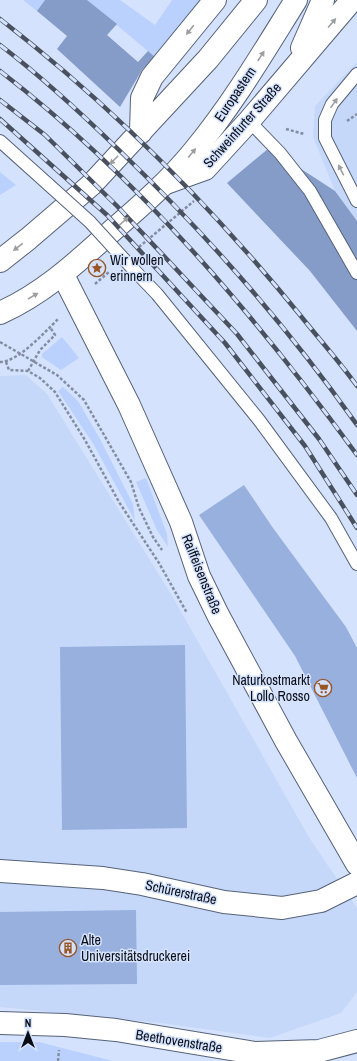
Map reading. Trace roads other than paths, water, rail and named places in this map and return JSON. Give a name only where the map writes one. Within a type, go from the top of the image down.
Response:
[{"type":"street","points":[[141,132],[142,98],[152,77],[215,0]]},
{"type":"street","points":[[0,261],[28,239],[91,184],[208,59],[256,0]]},
{"type":"street","name":"Europastern","points":[[166,183],[194,151],[232,100],[296,0]]},
{"type":"street","points":[[292,69],[323,0]]},
{"type":"street","name":"Schweinfurter Straße","points":[[0,314],[41,291],[64,275],[166,183],[205,169],[249,122],[292,69],[352,0]]},
{"type":"street","name":"Raiffeisenstraße","points":[[64,275],[129,405],[181,522],[199,576],[211,601],[286,741],[357,864]]},
{"type":"street","name":"Schürerstraße","points":[[0,871],[103,878],[142,884],[224,902],[282,908],[321,901],[357,883]]},
{"type":"street","name":"Beethovenstraße","points":[[0,1023],[65,1024],[255,1053],[319,1051],[357,1041]]},
{"type":"lane","points":[[357,74],[332,104],[325,120],[325,138],[357,201]]},
{"type":"lane","points":[[249,122],[280,152],[310,191],[357,273]]},
{"type":"lane","points":[[0,141],[90,222],[157,294],[259,420],[331,518],[357,564]]},
{"type":"railway","points":[[0,19],[81,86],[158,158],[195,196],[266,275],[357,386]]},
{"type":"railway","points":[[0,45],[76,110],[120,151],[184,215],[245,282],[303,352],[357,425]]},
{"type":"railway","points":[[0,71],[51,112],[100,156],[147,202],[192,250],[277,351],[318,402],[357,455]]},
{"type":"railway","points":[[0,100],[45,135],[117,206],[237,334],[319,439],[357,495]]},
{"type":"railway","points":[[0,119],[107,215],[225,343],[305,446],[357,528]]},
{"type":"place","name":"Wir wollen erinnern","points":[[97,268]]},
{"type":"place","name":"Naturkostmarkt Lollo Rosso","points":[[323,688]]},
{"type":"place","name":"Alte Universitätsdruckerei","points":[[68,948]]}]
